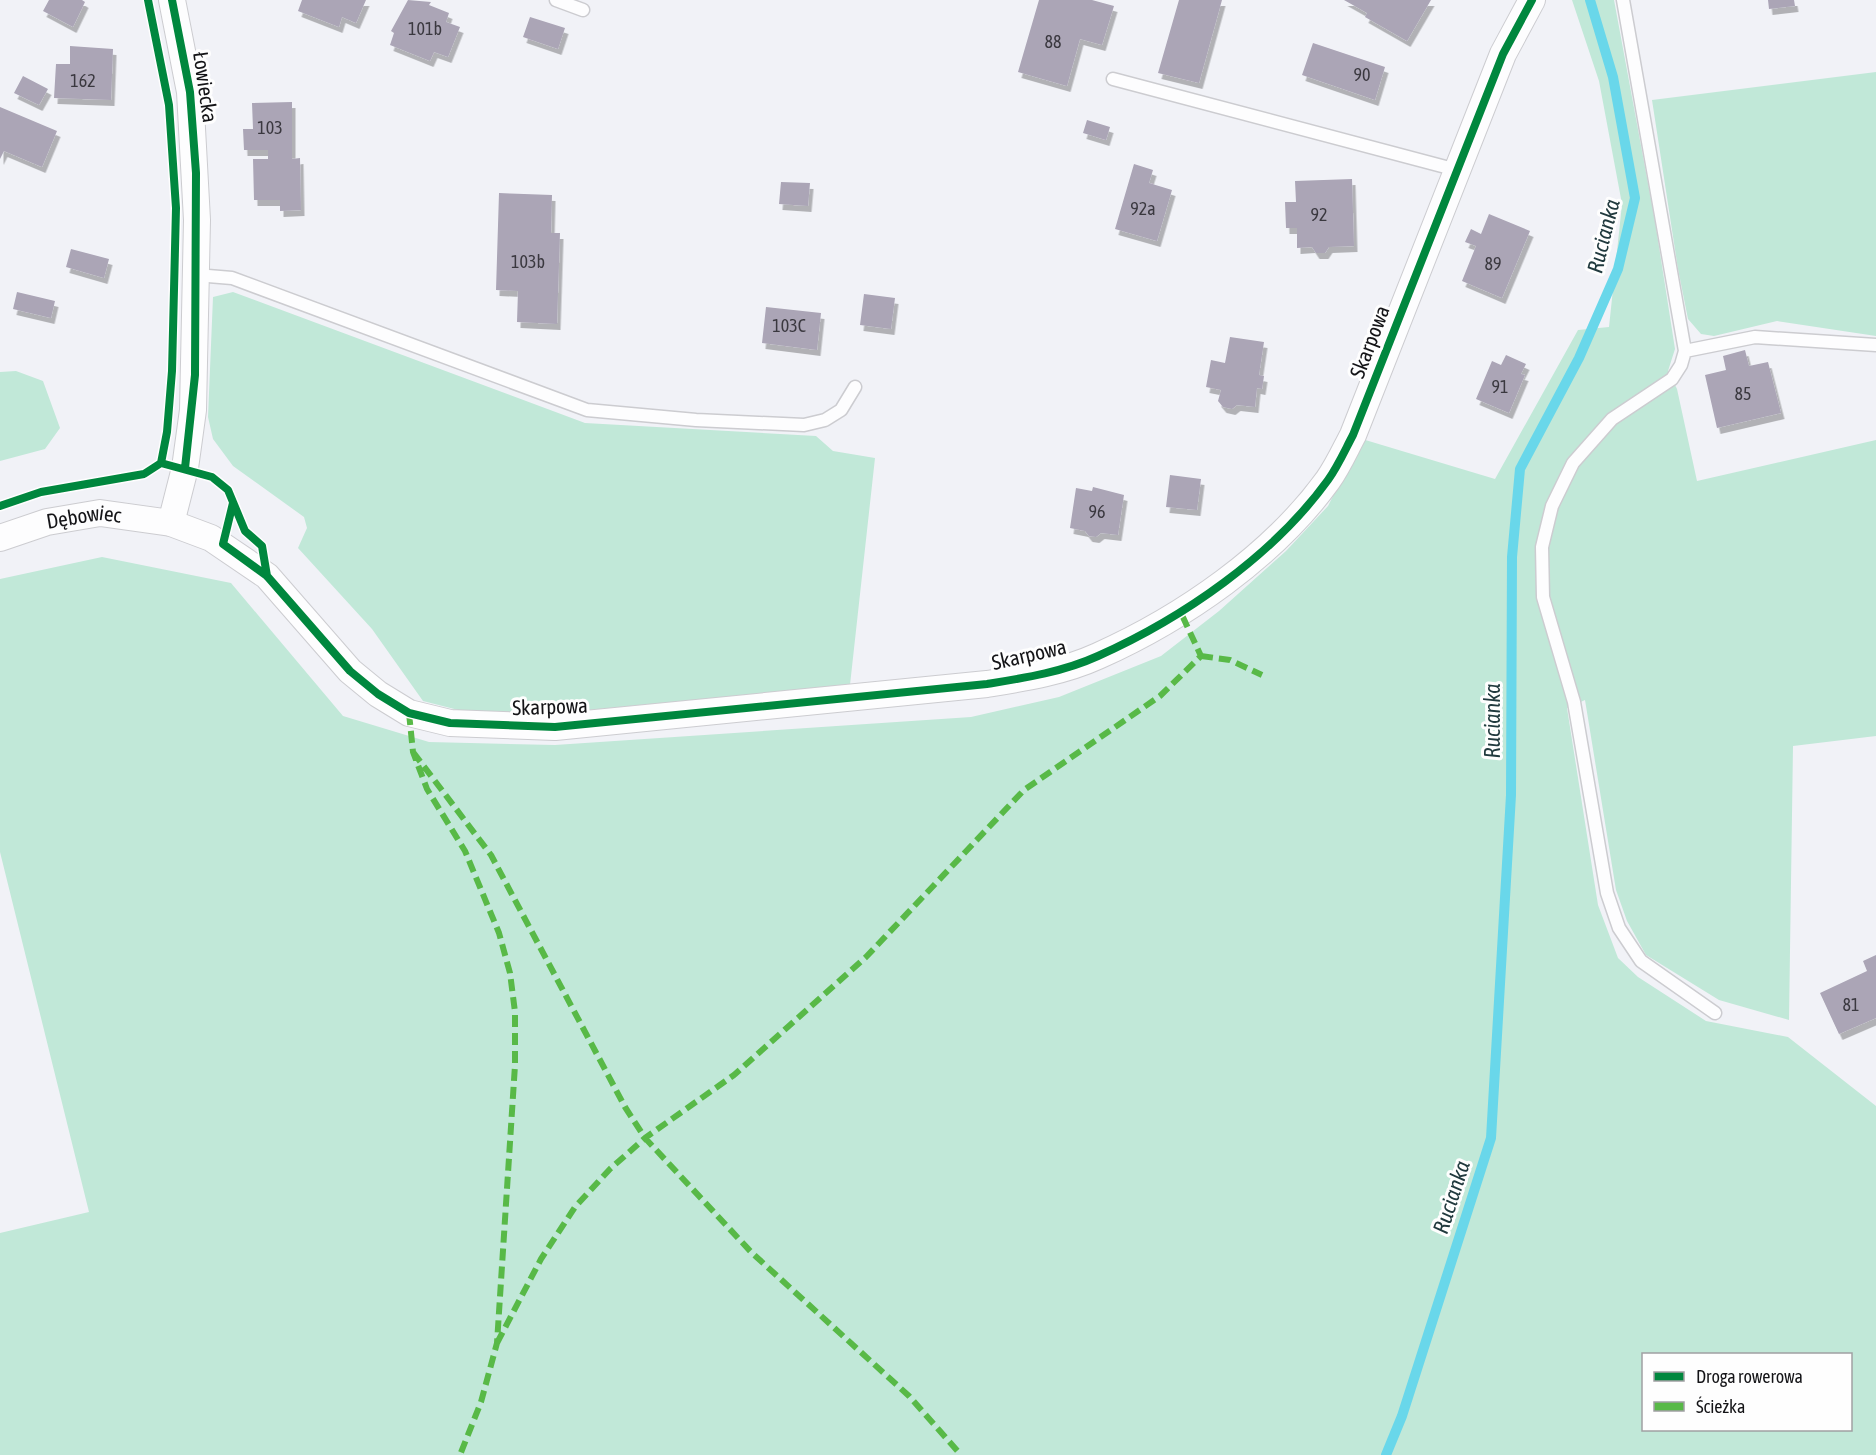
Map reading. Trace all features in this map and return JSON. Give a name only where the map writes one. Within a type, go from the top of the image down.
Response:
[{"type":"street","name":"Łowiecka","points":[[171,523],[185,468],[193,410],[196,275],[194,125],[172,0]]},
{"type":"street","name":"Skarpowa","points":[[171,523],[223,544],[267,576],[350,671],[378,694],[409,713],[450,723],[555,727],[987,684],[1039,675],[1097,657],[1181,613],[1272,543],[1305,510],[1330,477],[1353,435],[1503,54],[1532,0]]},
{"type":"street","name":"Dębowiec","points":[[0,538],[47,522],[100,513],[171,523]]},
{"type":"lane","points":[[556,0],[584,10]]},
{"type":"lane","points":[[1623,0],[1649,133],[1685,351],[1681,365],[1672,379],[1612,419],[1573,463],[1552,506],[1542,547],[1543,597],[1574,702],[1607,893],[1619,928],[1641,961],[1715,1012]]},
{"type":"lane","points":[[1113,79],[1457,170]]},
{"type":"lane","points":[[196,275],[232,278],[587,410],[696,420],[804,425],[825,420],[841,410],[855,387]]},
{"type":"lane","points":[[1685,351],[1755,337],[1876,345]]},
{"type":"green space","points":[[1572,0],[1614,0],[1655,221],[1675,349],[1668,371],[1677,389],[1697,481],[1876,440],[1876,736],[1793,746],[1789,1020],[1719,1000],[1646,955],[1627,921],[1616,890],[1585,700],[1567,708],[1598,905],[1618,958],[1638,977],[1706,1021],[1788,1037],[1876,1106],[1876,1455],[0,1455],[0,1233],[89,1212],[0,852],[0,579],[102,557],[231,583],[343,716],[429,742],[555,745],[971,717],[1059,697],[1161,656],[1219,611],[1286,551],[1328,506],[1362,439],[1495,479],[1578,330],[1609,327],[1622,204],[1599,81]]},
{"type":"green space","points":[[1876,72],[1876,336],[1777,321],[1714,336],[1701,334],[1688,319],[1652,100]]},
{"type":"green space","points":[[233,292],[585,423],[816,436],[833,451],[875,458],[850,685],[547,714],[466,712],[423,701],[372,629],[298,548],[307,528],[304,517],[233,466],[213,439],[208,417],[213,297]]},
{"type":"green space","points":[[16,371],[43,381],[60,428],[45,449],[0,461],[0,372]]},
{"type":"building","points":[[49,0],[82,0],[85,2],[73,27],[43,11]]},
{"type":"building","points":[[302,0],[366,0],[356,23],[342,17],[339,27],[298,11]]},
{"type":"building","points":[[408,0],[431,2],[429,5],[449,13],[446,22],[460,27],[448,57],[434,52],[430,61],[390,45],[394,33],[391,31]]},
{"type":"building","points":[[1039,0],[1092,0],[1114,6],[1102,45],[1080,39],[1067,86],[1018,72]]},
{"type":"building","points":[[1179,0],[1222,0],[1199,83],[1158,73]]},
{"type":"building","points":[[1344,0],[1431,0],[1407,41],[1365,17],[1367,13]]},
{"type":"building","points":[[1768,0],[1794,0],[1795,6],[1769,9]]},
{"type":"building","points":[[530,17],[565,28],[558,49],[523,37]]},
{"type":"building","points":[[1313,43],[1385,67],[1375,100],[1302,75]]},
{"type":"building","points":[[70,46],[113,49],[111,100],[54,98],[56,64],[70,64]]},
{"type":"building","points":[[23,76],[48,89],[39,105],[14,93]]},
{"type":"building","points":[[292,102],[292,159],[300,158],[301,210],[280,211],[280,200],[254,200],[253,159],[268,159],[268,150],[244,150],[243,129],[253,129],[252,103]]},
{"type":"building","points":[[0,107],[57,131],[42,167],[4,151],[0,159]]},
{"type":"building","points":[[1087,120],[1110,127],[1106,140],[1083,133]]},
{"type":"building","points":[[1134,164],[1153,170],[1149,183],[1172,190],[1157,241],[1115,229]]},
{"type":"building","points":[[1352,179],[1354,246],[1329,247],[1325,253],[1316,253],[1312,247],[1297,248],[1297,228],[1286,228],[1285,202],[1296,202],[1295,181]]},
{"type":"building","points":[[781,182],[810,183],[808,206],[779,204]]},
{"type":"building","points":[[499,193],[552,195],[551,233],[560,233],[557,324],[517,322],[518,291],[496,290]]},
{"type":"building","points":[[1489,214],[1530,231],[1502,298],[1462,281],[1476,246],[1465,242],[1471,229],[1481,234]]},
{"type":"building","points":[[71,249],[109,259],[104,278],[66,267]]},
{"type":"building","points":[[17,292],[55,301],[51,318],[13,309]]},
{"type":"building","points":[[864,294],[895,298],[891,329],[860,325]]},
{"type":"building","points":[[766,307],[821,313],[817,350],[762,343]]},
{"type":"building","points":[[1230,337],[1264,342],[1259,375],[1264,376],[1262,389],[1257,388],[1255,407],[1237,405],[1232,409],[1223,407],[1218,401],[1221,390],[1206,387],[1211,360],[1225,363]]},
{"type":"building","points":[[1745,350],[1749,366],[1768,362],[1781,413],[1717,428],[1705,375],[1726,370],[1723,356]]},
{"type":"building","points":[[1506,355],[1526,364],[1521,374],[1525,375],[1509,413],[1476,399],[1492,361],[1501,365]]},
{"type":"building","points":[[1170,475],[1201,479],[1197,510],[1166,507]]},
{"type":"building","points":[[1093,487],[1124,495],[1118,535],[1101,533],[1096,537],[1089,536],[1085,531],[1070,528],[1076,488],[1092,491]]},
{"type":"building","points":[[1876,955],[1876,1018],[1839,1034],[1820,993],[1867,971],[1863,961]]},
{"type":"waterway","name":"Rucianka","points":[[1386,1455],[1402,1416],[1491,1138],[1511,795],[1512,557],[1520,469],[1579,358],[1618,269],[1635,198],[1613,77],[1590,0]]},
{"type":"marked path","points":[[497,1343],[541,1259],[575,1207],[610,1169],[645,1138],[734,1075],[866,957],[1024,790],[1160,696],[1201,656],[1181,613]]},
{"type":"marked path","points":[[1201,656],[1230,660],[1262,675]]},
{"type":"marked path","points":[[409,713],[413,752],[427,789],[465,851],[499,933],[510,973],[515,1012],[515,1065],[497,1343],[481,1402],[460,1455]]},
{"type":"marked path","points":[[413,752],[491,855],[625,1107],[645,1138],[752,1253],[909,1396],[961,1455]]},
{"type":"cycle path","points":[[0,506],[41,492],[144,474],[161,463],[167,432],[172,371],[176,208],[169,105],[148,0]]},
{"type":"cycle path","points":[[172,0],[190,92],[196,173],[195,375],[185,468]]},
{"type":"cycle path","points":[[233,503],[223,544],[267,576],[350,671],[378,694],[409,713],[450,723],[555,727],[987,684],[1043,674],[1085,662],[1162,623],[1194,604],[1224,582],[1281,534],[1306,508],[1332,475],[1353,435],[1503,54],[1532,0]]},
{"type":"cycle path","points":[[161,463],[212,477],[228,490],[245,531],[262,546],[267,576]]}]
